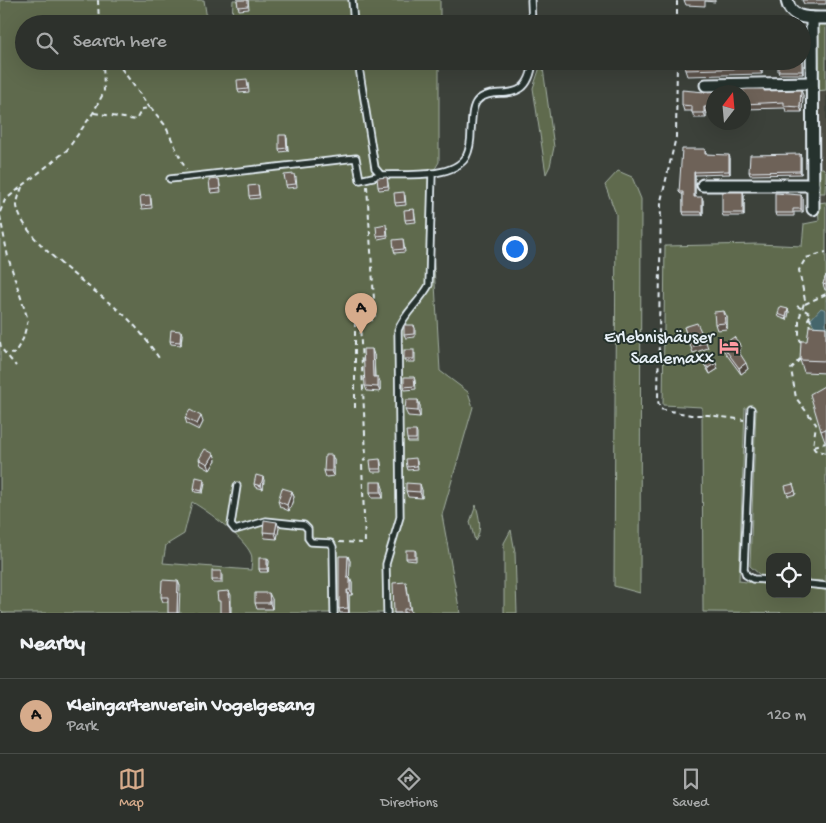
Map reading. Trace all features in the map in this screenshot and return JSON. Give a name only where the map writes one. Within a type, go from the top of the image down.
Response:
[{"type":"street","points":[[788,0],[790,10],[797,15]]},
{"type":"street","points":[[813,209],[812,18],[826,18]]},
{"type":"street","points":[[751,85],[811,83]]},
{"type":"street","points":[[711,188],[813,185]]},
{"type":"lane","points":[[352,0],[353,15]]},
{"type":"lane","points":[[531,0],[532,15]]},
{"type":"lane","points":[[359,70],[375,168],[381,175]]},
{"type":"lane","points":[[170,178],[356,158],[360,180],[381,175],[432,173],[449,170],[465,159],[470,144],[473,110],[477,101],[485,96],[511,93],[525,85],[532,70]]},
{"type":"lane","points":[[387,613],[386,564],[400,517],[398,330],[402,319],[420,302],[429,286],[432,173]]},
{"type":"lane","points":[[751,408],[744,568],[746,575],[753,579],[766,580]]},
{"type":"lane","points":[[237,486],[231,525],[235,530],[266,521],[304,525],[308,529],[308,538],[311,542],[331,543],[333,546],[334,613]]},
{"type":"lane","points":[[811,584],[826,586]]},
{"type":"path","points":[[98,0],[99,15]]},
{"type":"path","points":[[677,15],[678,0]]},
{"type":"path","points":[[0,212],[5,200],[67,150],[93,113],[104,92],[103,70]]},
{"type":"path","points":[[123,70],[165,125],[189,176]]},
{"type":"path","points":[[677,70],[676,137],[661,201],[658,401],[660,409],[691,415],[738,418],[750,422]]},
{"type":"path","points":[[93,113],[136,120],[142,109],[151,108]]},
{"type":"path","points":[[355,408],[355,322],[374,320],[375,316],[367,178]]},
{"type":"path","points":[[22,187],[17,205],[23,221],[65,268],[128,319],[146,338],[161,361]]},
{"type":"path","points":[[0,216],[13,276],[28,320],[23,339],[14,354],[5,353]]},
{"type":"path","points":[[804,348],[799,333],[799,319],[805,304],[804,285],[799,270],[806,258],[826,252]]},
{"type":"path","points":[[805,304],[826,294]]},
{"type":"path","points":[[797,306],[811,314],[808,323],[815,330]]},
{"type":"path","points":[[809,317],[812,323]]},
{"type":"path","points":[[333,546],[339,542],[365,543],[362,464],[366,458],[360,321]]},
{"type":"path","points":[[0,342],[5,353],[16,366]]},
{"type":"path","points":[[802,356],[800,361],[790,369],[796,398],[815,419],[813,447]]},
{"type":"path","points":[[813,447],[826,443]]},
{"type":"path","points":[[813,447],[815,450],[826,453]]},
{"type":"shaded area","points":[[826,24],[826,222],[819,221],[817,91]]},
{"type":"green space","points":[[0,0],[204,0],[206,15],[15,15],[15,70],[439,70],[439,162],[429,179],[440,371],[468,392],[473,407],[442,515],[460,613],[3,613],[0,610]],"holes":[[[192,502],[216,518],[241,540],[247,548],[252,556],[251,570],[163,563],[166,545],[184,534]]]},
{"type":"green space","points":[[233,0],[440,0],[440,15],[232,15]]},
{"type":"green space","points":[[817,24],[826,24],[826,90],[817,91]]},
{"type":"green space","points":[[539,70],[543,70],[554,147],[550,166],[546,174],[533,88]]},
{"type":"green space","points":[[818,168],[823,168],[826,172],[825,193],[818,193]]},
{"type":"green space","points":[[618,171],[632,177],[641,199],[640,593],[614,586],[616,214],[605,185]]},
{"type":"green space","points":[[826,202],[826,581],[811,580],[811,553],[766,553],[766,576],[760,575],[750,566],[756,409],[745,408],[739,581],[766,584],[766,598],[811,598],[811,588],[826,590],[826,613],[703,612],[702,407],[663,405],[665,246],[758,244],[802,246],[804,224],[819,221],[818,203]]},
{"type":"green space","points":[[476,505],[480,528],[475,541],[470,522]]},
{"type":"green space","points":[[511,530],[515,552],[517,613],[504,613],[504,543]]},
{"type":"water","points":[[821,308],[826,310],[826,328],[816,328],[810,320]]},
{"type":"building","points":[[237,0],[248,0],[248,6],[238,7]]},
{"type":"building","points":[[778,70],[802,70],[802,71]]},
{"type":"building","points":[[247,79],[248,89],[238,90],[237,80]]},
{"type":"building","points":[[751,89],[764,89],[764,91],[801,90],[800,107],[784,106],[784,102],[751,104]]},
{"type":"building","points":[[682,90],[705,92],[706,107],[704,107],[704,113],[692,113],[692,106],[682,105]]},
{"type":"building","points":[[279,135],[286,135],[287,148],[279,149]]},
{"type":"building","points":[[682,149],[705,149],[705,154],[729,155],[729,171],[694,172],[694,197],[702,197],[702,212],[683,212],[683,192],[679,192]]},
{"type":"building","points":[[800,154],[800,171],[749,172],[750,155]]},
{"type":"building","points":[[294,174],[296,184],[286,185],[284,175]]},
{"type":"building","points":[[387,177],[388,186],[378,187],[377,178]]},
{"type":"building","points":[[219,179],[220,189],[210,190],[209,180]]},
{"type":"building","points":[[258,185],[259,195],[249,196],[248,186]]},
{"type":"building","points":[[404,192],[405,202],[395,203],[394,193]]},
{"type":"building","points":[[722,192],[743,192],[743,213],[722,213]]},
{"type":"building","points":[[775,193],[801,195],[801,209],[793,209],[793,213],[775,213]]},
{"type":"building","points":[[150,195],[151,205],[141,206],[140,196]]},
{"type":"building","points":[[414,209],[415,219],[405,220],[404,210]]},
{"type":"building","points":[[386,224],[387,235],[377,236],[376,226]]},
{"type":"building","points":[[403,239],[404,249],[394,250],[393,240]]},
{"type":"building","points":[[780,307],[788,309],[786,317],[778,314]]},
{"type":"building","points":[[724,311],[725,323],[715,324],[714,312]]},
{"type":"building","points":[[697,323],[706,342],[691,347],[684,327]]},
{"type":"building","points":[[404,325],[414,325],[414,334],[404,335]]},
{"type":"building","points":[[809,326],[826,327],[826,361],[800,360],[801,341],[807,341]]},
{"type":"building","points":[[171,330],[181,331],[180,342],[170,341]]},
{"type":"building","points":[[734,337],[739,343],[735,346],[746,363],[739,368],[722,345]]},
{"type":"building","points":[[363,349],[372,349],[373,377],[378,377],[378,387],[365,386]]},
{"type":"building","points":[[404,350],[414,350],[414,359],[404,359]]},
{"type":"building","points":[[710,353],[716,363],[708,368],[701,358]]},
{"type":"building","points":[[404,377],[414,377],[415,386],[404,387]]},
{"type":"building","points":[[826,385],[826,429],[821,431],[810,394]]},
{"type":"building","points":[[406,400],[418,400],[418,411],[405,410]]},
{"type":"building","points":[[190,410],[201,416],[197,424],[185,418]]},
{"type":"building","points":[[406,431],[416,431],[416,439],[407,439]]},
{"type":"building","points":[[205,449],[214,454],[208,464],[199,459]]},
{"type":"building","points":[[325,455],[332,455],[332,471],[324,471]]},
{"type":"building","points":[[416,458],[417,466],[407,467],[406,459]]},
{"type":"building","points":[[380,459],[381,469],[371,469],[370,460]]},
{"type":"building","points":[[256,475],[263,477],[261,486],[254,484]]},
{"type":"building","points":[[196,477],[204,479],[202,491],[194,489]]},
{"type":"building","points":[[370,482],[381,482],[381,492],[370,492]]},
{"type":"building","points":[[406,483],[420,484],[420,492],[406,491]]},
{"type":"building","points":[[793,484],[795,491],[787,493],[785,486]]},
{"type":"building","points":[[282,488],[292,491],[287,505],[278,501]]},
{"type":"building","points":[[264,520],[277,522],[275,533],[263,532]]},
{"type":"building","points":[[406,550],[415,550],[415,558],[406,558]]},
{"type":"building","points":[[339,556],[348,556],[347,578],[350,578],[350,590],[347,590],[348,608],[339,609]]},
{"type":"building","points":[[259,558],[267,558],[267,569],[259,569]]},
{"type":"building","points":[[212,571],[221,571],[221,580],[212,580]]},
{"type":"building","points":[[162,580],[178,581],[177,613],[168,613],[168,597],[161,597]]},
{"type":"building","points":[[406,582],[410,609],[404,609],[404,613],[394,613],[393,583]]},
{"type":"building","points":[[229,591],[230,613],[220,613],[220,601],[218,601],[217,592]]},
{"type":"building","points":[[255,593],[269,593],[270,603],[255,603]]},
{"type":"place","name":"Kleingartenverein Vogelgesang","points":[[361,334]]},
{"type":"place","name":"Erlebnishäuser Saalemaxx","points":[[729,346]]}]
